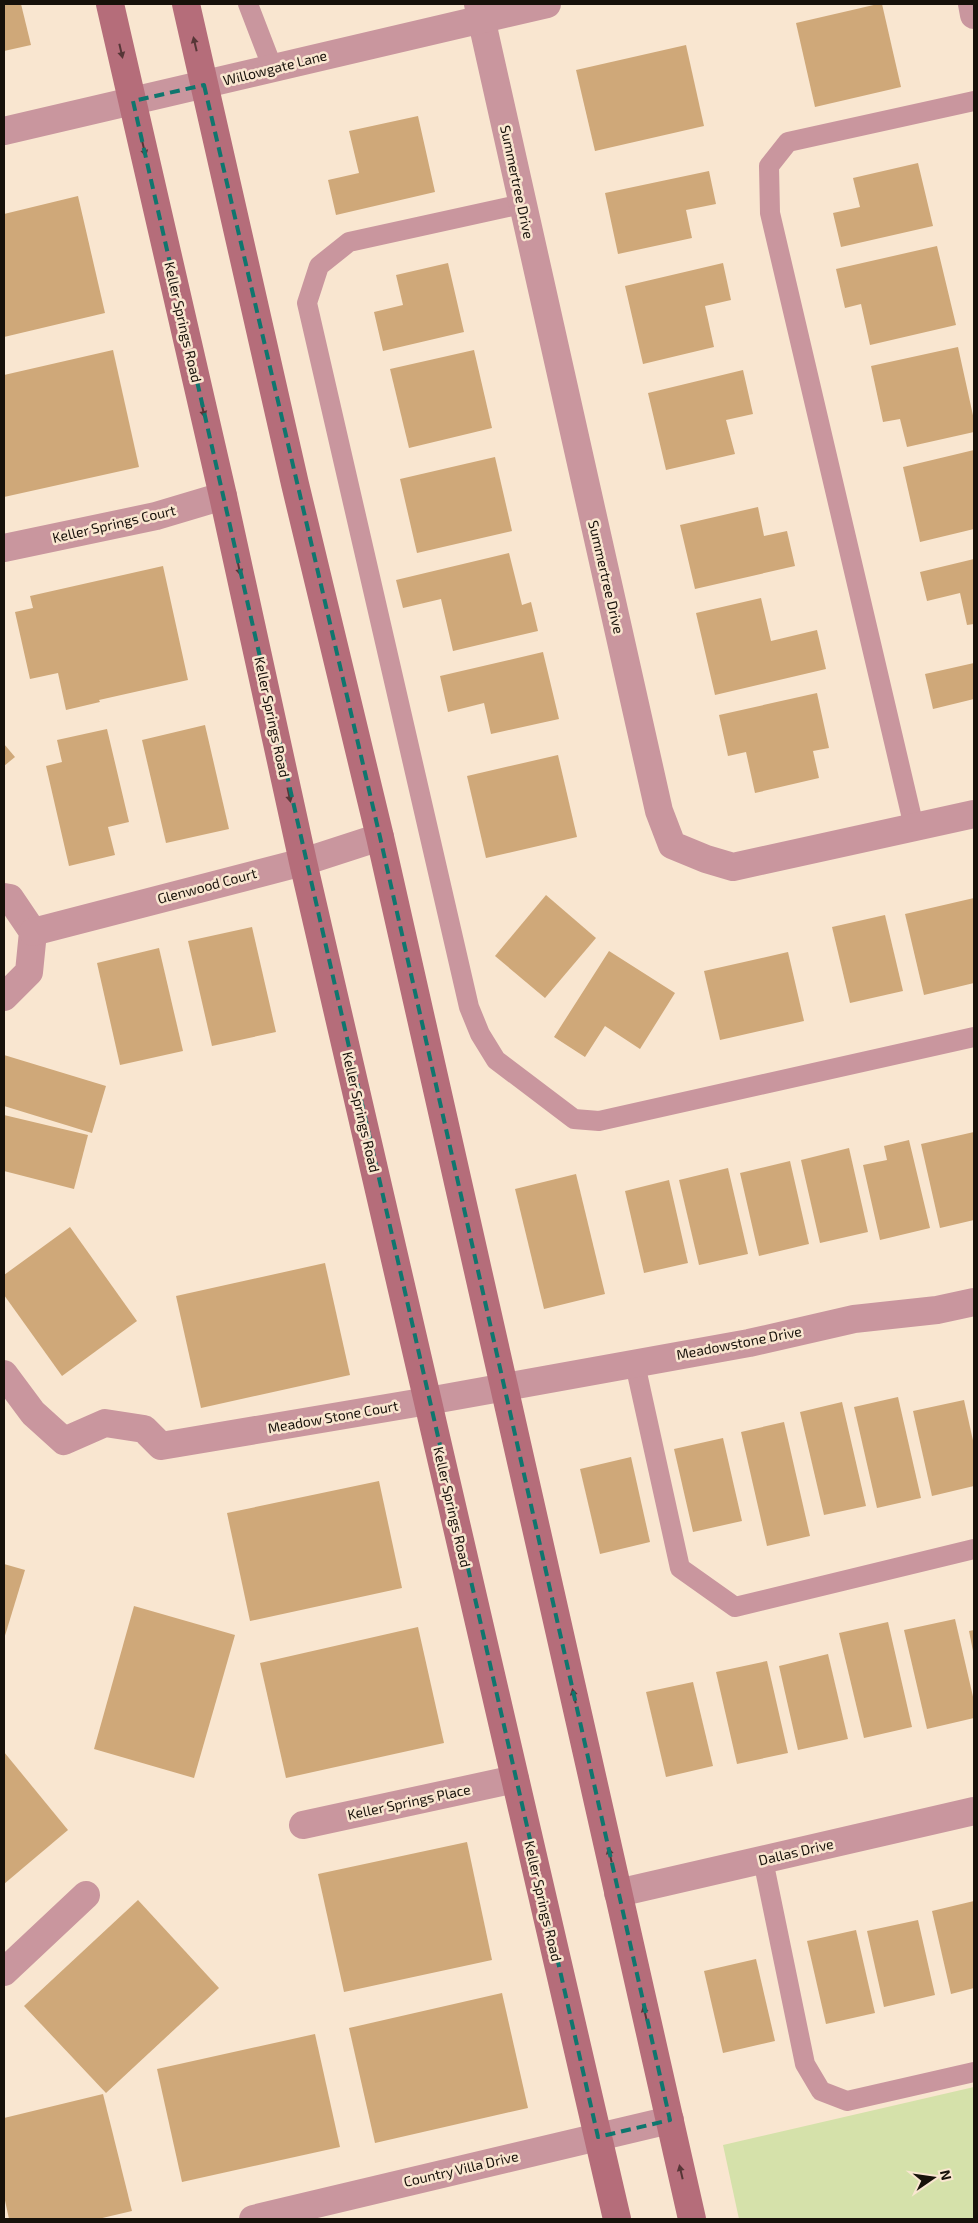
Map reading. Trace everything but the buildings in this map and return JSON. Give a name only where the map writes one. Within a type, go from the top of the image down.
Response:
[{"type":"main road","name":"Keller Springs Road","points":[[110,4],[223,496],[303,862],[617,2219]]},
{"type":"main road","points":[[186,4],[293,474],[380,837],[692,2219]]},
{"type":"street","name":"Willowgate Lane","points":[[4,131],[273,69],[479,11],[547,4]]},
{"type":"street","points":[[972,4],[974,14]]},
{"type":"street","name":"Summertree Drive","points":[[479,11],[659,811],[672,845],[706,859],[733,867],[974,814]]},
{"type":"street","name":"Keller Springs Court","points":[[4,548],[156,516],[223,496]]},
{"type":"street","name":"Glenwood Court","points":[[33,932],[303,862],[380,837]]},
{"type":"street","points":[[4,897],[10,898],[33,932],[29,972],[4,997]]},
{"type":"street","name":"Meadowstone Drive","points":[[504,1387],[749,1343],[854,1319],[937,1310],[974,1302]]},
{"type":"street","name":"Meadow Stone Court","points":[[4,1374],[33,1413],[64,1441],[105,1423],[144,1429],[161,1446],[504,1387]]},
{"type":"street","name":"Keller Springs Place","points":[[303,1825],[515,1779]]},
{"type":"street","name":"Dallas Drive","points":[[618,1893],[974,1811]]},
{"type":"street","points":[[4,1972],[86,1895]]},
{"type":"street","name":"Country Villa Drive","points":[[253,2219],[670,2120]]},
{"type":"lane","points":[[248,4],[273,69]]},
{"type":"lane","points":[[914,827],[770,213],[770,166],[788,142],[974,101]]},
{"type":"lane","points":[[522,204],[349,242],[320,266],[307,303],[469,1007],[480,1034],[496,1060],[574,1119],[599,1121],[974,1037]]},
{"type":"lane","points":[[635,1364],[680,1568],[735,1607],[974,1549]]},
{"type":"lane","points":[[763,1860],[805,2064],[821,2091],[848,2101],[974,2072]]},
{"type":"highlighted area","points":[[204,85],[380,837],[670,2120],[598,2137],[133,101]]},
{"type":"green space","points":[[974,2087],[974,2219],[739,2219],[723,2145]]}]
